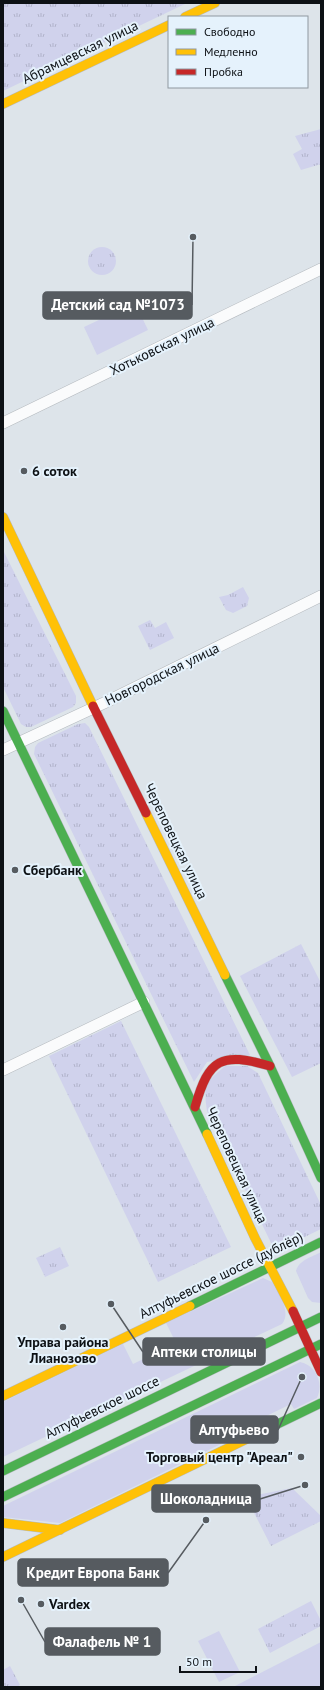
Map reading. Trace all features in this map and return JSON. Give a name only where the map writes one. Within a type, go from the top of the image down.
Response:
[{"type":"main road","points":[[187,16],[215,3]]},
{"type":"main road","name":"Абрамцевская улица","points":[[3,104],[168,25]]},
{"type":"main road","name":"Череповецкая улица","points":[[3,517],[94,707],[270,1066],[321,1178]]},
{"type":"main road","name":"Череповецкая улица","points":[[3,711],[195,1107],[231,1189],[271,1267],[321,1372]]},
{"type":"main road","points":[[195,1107],[204,1078],[210,1068],[217,1063],[224,1060],[243,1058],[270,1066]]},
{"type":"main road","name":"Алтуфьевское шоссе (дублёр)","points":[[3,1396],[321,1242]]},
{"type":"main road","name":"Алтуфьевское шоссе","points":[[3,1470],[321,1317]]},
{"type":"main road","points":[[3,1497],[321,1344]]},
{"type":"main road","points":[[3,1557],[321,1404]]},
{"type":"main road","points":[[3,1523],[60,1530]]},
{"type":"street","name":"Хотьковская улица","points":[[7,421],[321,269]]},
{"type":"street","name":"Новгородская улица","points":[[3,750],[321,596]]},
{"type":"street","points":[[3,1070],[144,1002]]},
{"type":"green space","points":[[3,3],[187,3],[3,91]]},
{"type":"green space","points":[[321,129],[321,164],[301,170],[293,154],[302,149],[295,136]]},
{"type":"green space","points":[[102,247],[112,251],[116,261],[112,271],[102,275],[92,271],[88,261],[92,251]]},
{"type":"green space","points":[[135,303],[148,330],[97,355],[84,327]]},
{"type":"green space","points":[[3,550],[76,696],[76,703],[73,707],[31,727],[26,727],[21,724],[3,687]]},
{"type":"green space","points":[[243,587],[249,598],[247,606],[233,613],[226,610],[219,597],[228,595]]},
{"type":"green space","points":[[150,620],[155,628],[166,622],[174,638],[150,650],[138,626]]},
{"type":"green space","points":[[85,723],[89,727],[250,1055],[207,1062],[194,1082],[34,754],[35,747],[38,743],[78,724]]},
{"type":"green space","points":[[301,944],[321,983],[321,1063],[292,1077],[240,976]]},
{"type":"green space","points":[[121,1021],[231,1247],[158,1282],[49,1056]]},
{"type":"green space","points":[[225,1066],[247,1066],[258,1073],[321,1205],[321,1229],[282,1248],[273,1247],[207,1111],[205,1095],[207,1085],[210,1080]]},
{"type":"green space","points":[[60,1247],[69,1266],[45,1277],[36,1258]]},
{"type":"green space","points":[[321,1252],[321,1303],[312,1302],[308,1298],[296,1271],[303,1261]]},
{"type":"green space","points":[[263,1278],[272,1282],[283,1303],[286,1314],[282,1324],[3,1457],[3,1402],[123,1344],[133,1364],[176,1343],[166,1323]]},
{"type":"green space","points":[[300,1362],[310,1367],[317,1376],[320,1386],[317,1398],[294,1409],[291,1404],[219,1439],[221,1444],[60,1523],[3,1517],[3,1506]]},
{"type":"green space","points":[[292,1488],[321,1516],[321,1521],[271,1546],[246,1497]]},
{"type":"green space","points":[[311,1601],[321,1621],[321,1626],[270,1653],[258,1629]]},
{"type":"green space","points":[[219,1631],[240,1672],[219,1682],[198,1641]]},
{"type":"green space","points":[[321,1642],[321,1687],[233,1687]]},
{"type":"green space","points":[[10,1666],[20,1685],[17,1687],[3,1687],[3,1670]]},
{"type":"traffic: fast","points":[[3,711],[207,1134]]},
{"type":"traffic: fast","points":[[225,975],[270,1066],[321,1178]]},
{"type":"traffic: fast","points":[[190,1306],[321,1242]]},
{"type":"traffic: fast","points":[[3,1471],[321,1317]]},
{"type":"traffic: fast","points":[[3,1497],[321,1344]]},
{"type":"traffic: fast","points":[[255,1435],[321,1403]]},
{"type":"traffic: slow","points":[[187,16],[215,3]]},
{"type":"traffic: slow","points":[[3,104],[168,25]]},
{"type":"traffic: slow","points":[[3,517],[93,706]]},
{"type":"traffic: slow","points":[[146,813],[225,975]]},
{"type":"traffic: slow","points":[[207,1134],[255,1238],[293,1311]]},
{"type":"traffic: slow","points":[[3,1396],[190,1306]]},
{"type":"traffic: slow","points":[[3,1557],[255,1435]]},
{"type":"traffic: slow","points":[[3,1523],[60,1530]]},
{"type":"traffic: jam","points":[[93,706],[146,813]]},
{"type":"traffic: jam","points":[[195,1107],[206,1078],[212,1069],[219,1063],[228,1060],[240,1060],[270,1066]]},
{"type":"traffic: jam","points":[[293,1311],[321,1372]]},
{"type":"place","name":"Детский сад №1073","points":[[193,237]]},
{"type":"place","name":"6 соток","points":[[24,471]]},
{"type":"place","name":"Сбербанк","points":[[15,870]]},
{"type":"place","name":"Аптеки столицы","points":[[111,1304]]},
{"type":"place","name":"Управа района Лианозово","points":[[63,1327]]},
{"type":"place","name":"Алтуфьево","points":[[302,1377]]},
{"type":"place","name":"Торговый центр \"Ареал\"","points":[[301,1457]]},
{"type":"place","name":"Шоколадница","points":[[305,1485]]},
{"type":"place","name":"Кредит Европа Банк","points":[[206,1520]]},
{"type":"place","name":"Фалафель № 1","points":[[21,1600]]},
{"type":"place","name":"Vardex","points":[[41,1604]]}]
